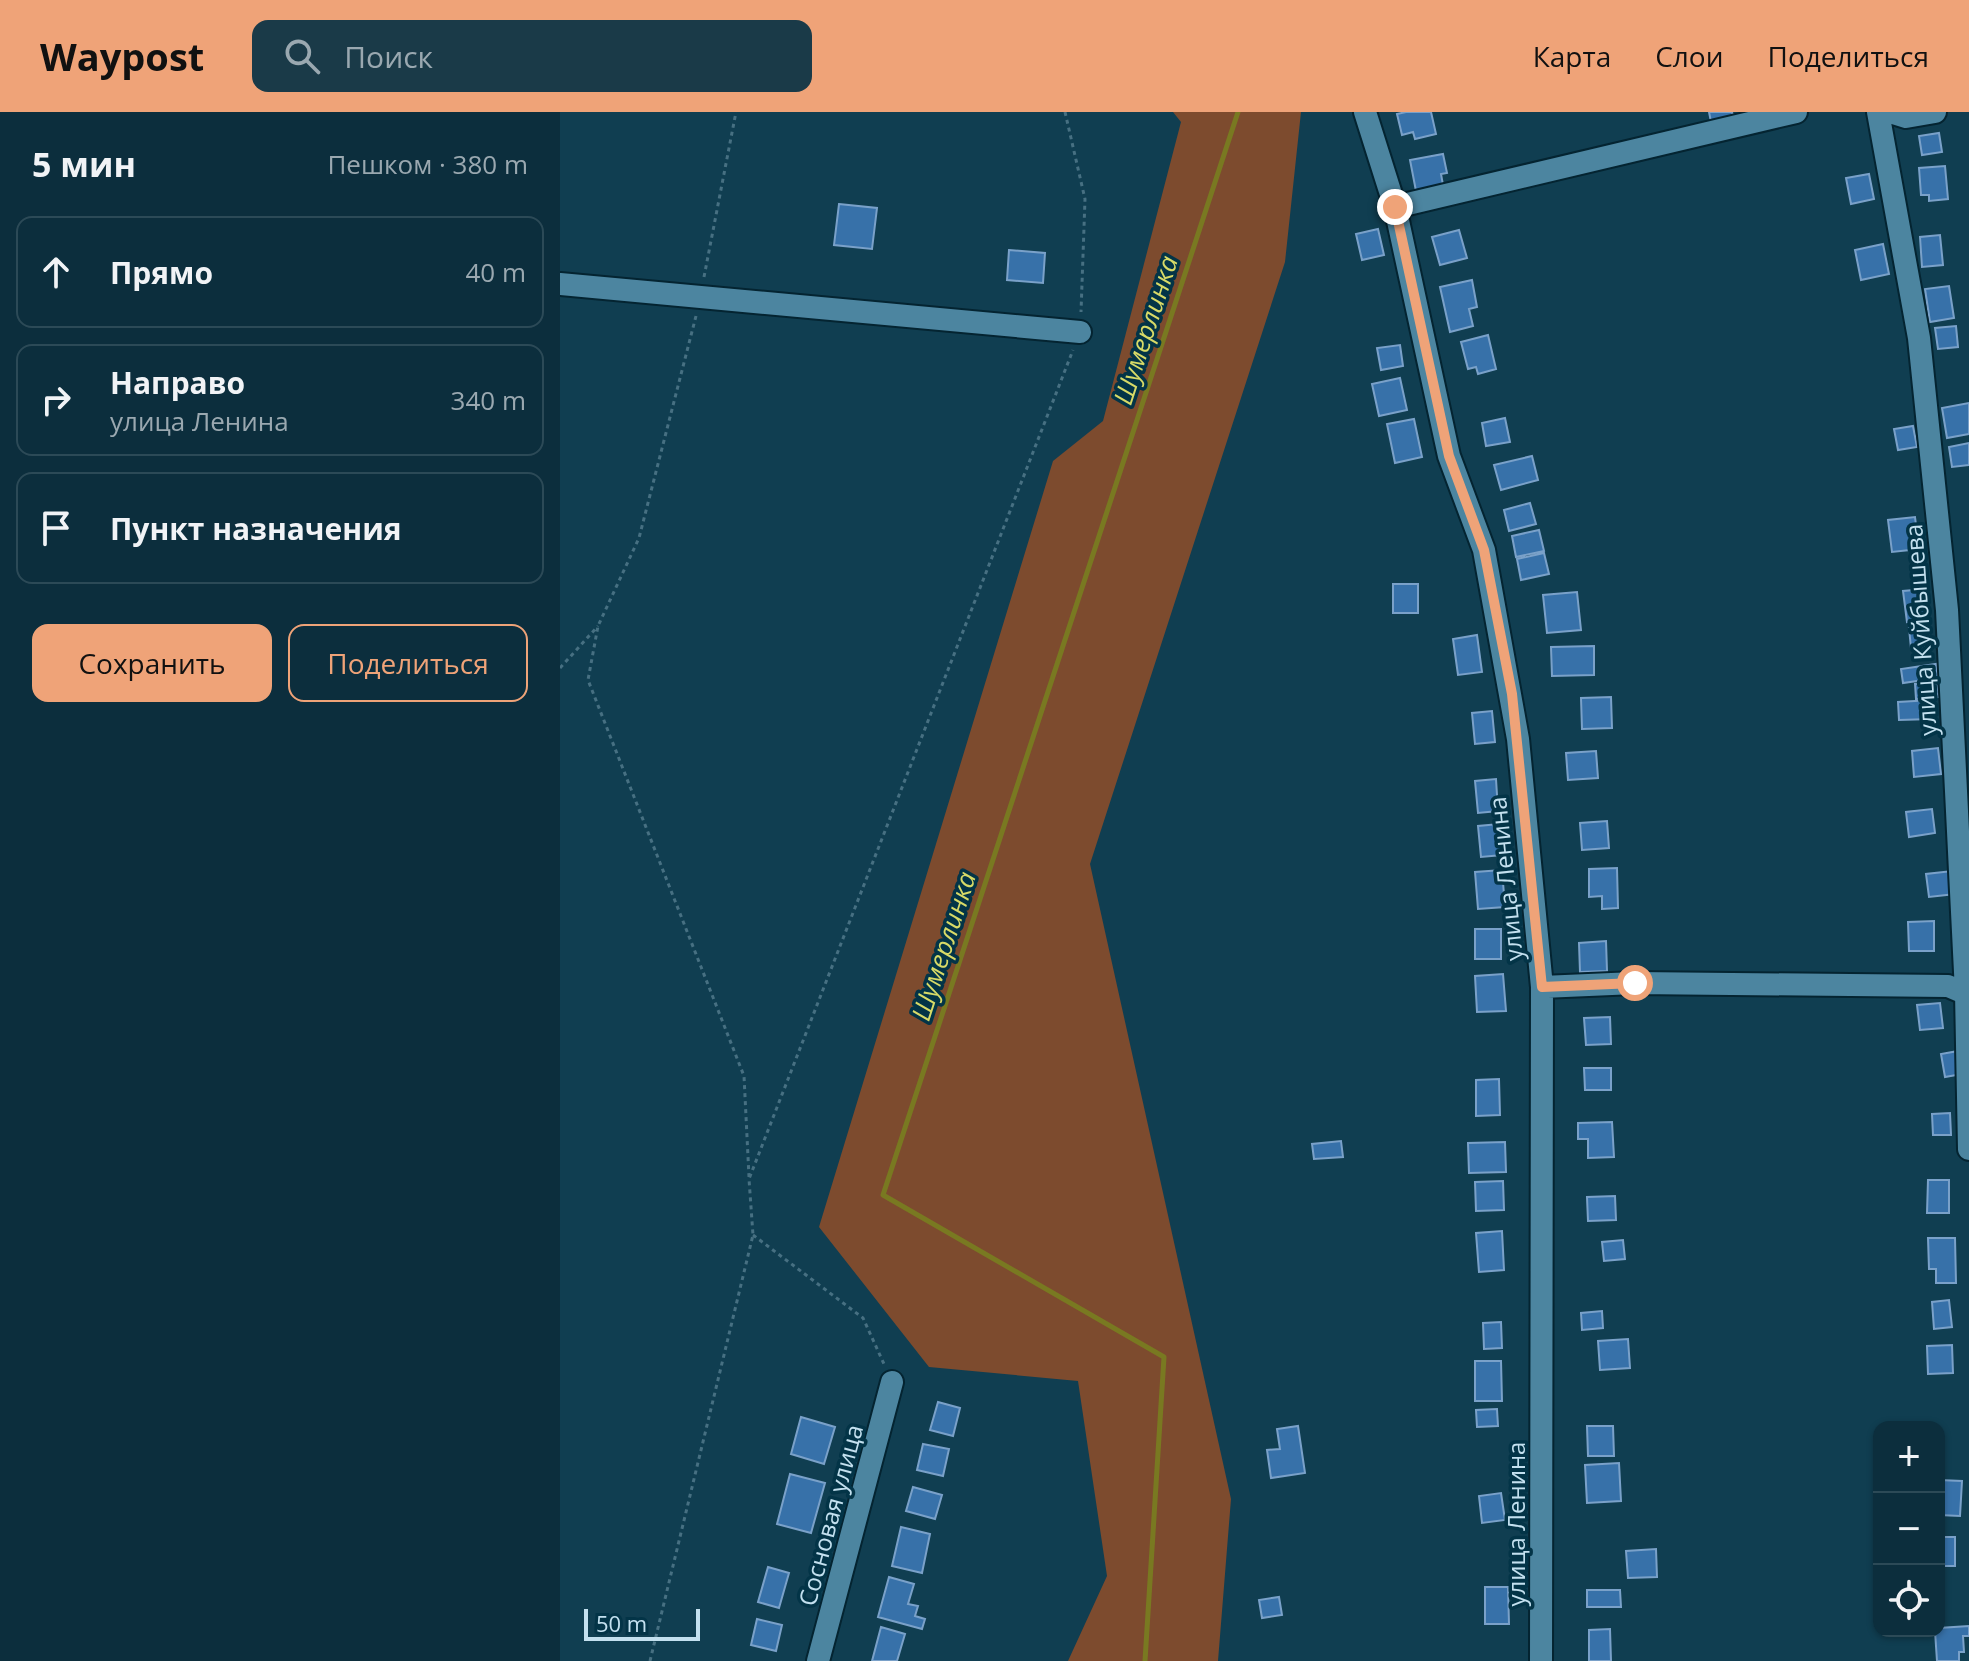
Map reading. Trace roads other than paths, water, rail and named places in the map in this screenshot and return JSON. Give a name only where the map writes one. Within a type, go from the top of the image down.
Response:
[{"type":"street","name":"улица Ленина","points":[[1365,112],[1395,207],[1449,456],[1484,550],[1512,694],[1542,987],[1541,1661]]},
{"type":"street","points":[[1395,207],[1796,112]]},
{"type":"street","name":"улица Куйбышева","points":[[1878,112],[1919,338],[1944,580],[1968,994],[1969,1149]]},
{"type":"street","points":[[1890,112],[1906,117],[1935,112]]},
{"type":"street","points":[[560,284],[1080,332]]},
{"type":"street","points":[[1542,987],[1635,983],[1948,986],[1968,994]]},
{"type":"street","name":"Сосновая улица","points":[[818,1661],[892,1382]]},
{"type":"waterway","name":"Шумерлинка","points":[[1145,1661],[1164,1357],[883,1195],[1238,112]]}]
